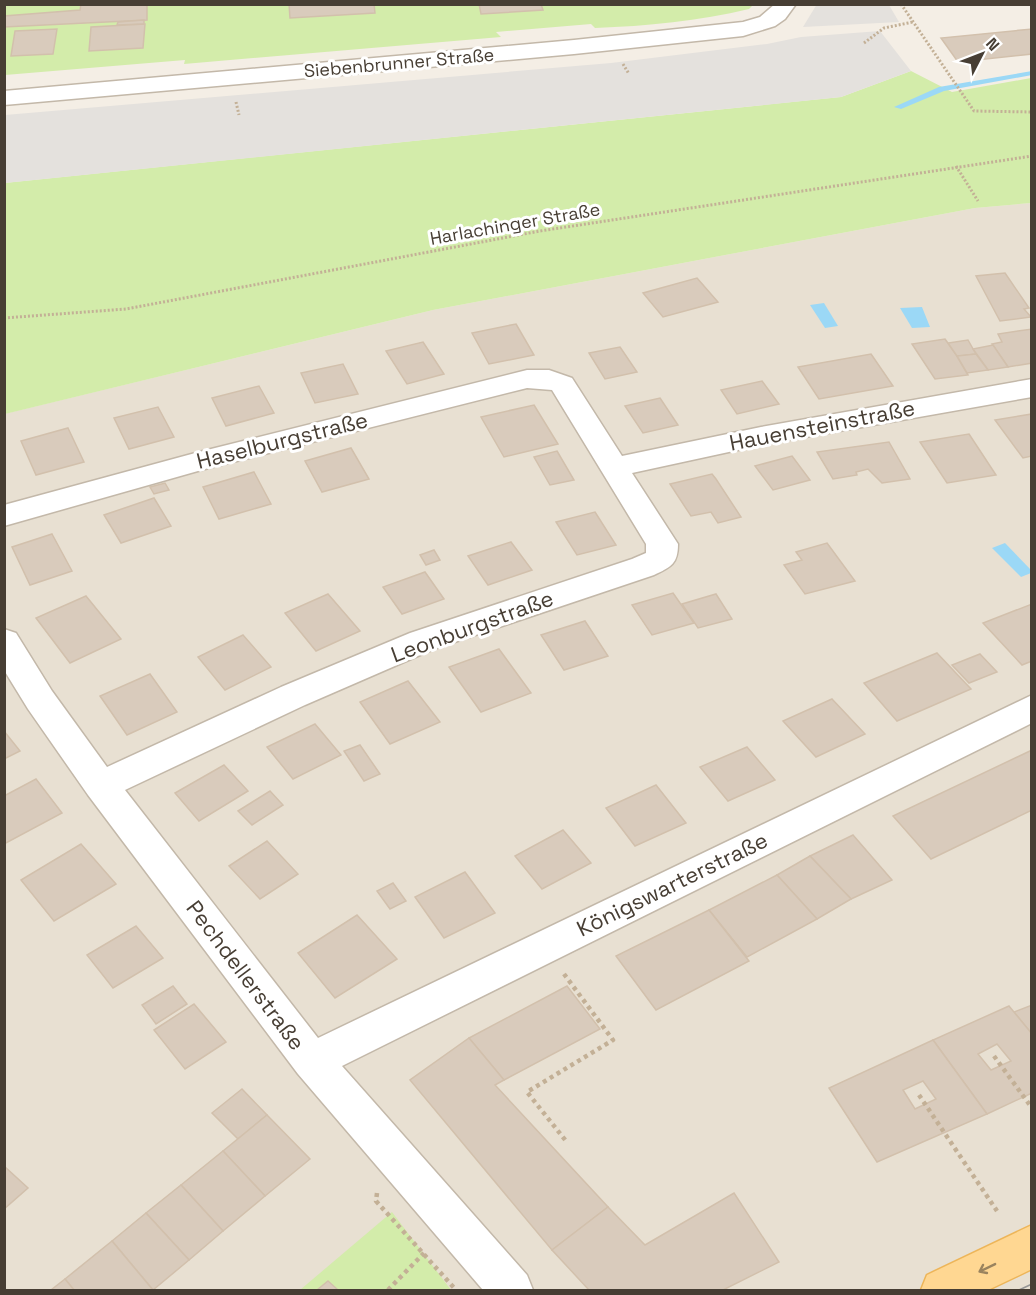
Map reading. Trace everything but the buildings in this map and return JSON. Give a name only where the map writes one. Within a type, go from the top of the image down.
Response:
[{"type":"main road","points":[[943,1290],[1032,1246]]},
{"type":"street","name":"Siebenbrunner Straße","points":[[4,98],[574,47],[743,29],[773,18],[786,4]]},
{"type":"street","name":"Haselburgstraße","points":[[4,516],[270,442],[527,379],[549,380],[562,384]]},
{"type":"street","name":"Leonburgstraße","points":[[100,785],[293,696],[422,641],[643,567],[662,558],[662,544],[562,384]]},
{"type":"street","name":"Hauensteinstraße","points":[[614,467],[761,436],[1032,388]]},
{"type":"street","name":"Pechdellerstraße","points":[[4,641],[40,700],[100,785],[312,1061],[511,1290]]},
{"type":"street","name":"Königswarterstraße","points":[[312,1061],[1032,708]]},
{"type":"path","points":[[901,4],[974,111],[1032,112]]},
{"type":"path","points":[[864,43],[884,28],[913,22]]},
{"type":"path","name":"Harlachinger Straße","points":[[4,318],[126,309],[540,231],[1032,156]]},
{"type":"path","points":[[956,166],[978,201]]},
{"type":"path","points":[[542,948],[587,1002],[613,1040],[527,1092],[566,1141]]},
{"type":"path","points":[[994,1056],[1032,1108]]},
{"type":"path","points":[[919,1095],[997,1211]]},
{"type":"path","points":[[388,1290],[423,1253]]},
{"type":"shaded area","points":[[817,4],[889,5],[899,22],[803,27]]},
{"type":"shaded area","points":[[880,31],[911,71],[841,97],[5,183],[5,115],[611,63],[767,44],[801,37]]},
{"type":"shaded area","points":[[1031,203],[1031,1290],[5,1290],[4,414],[433,310],[975,208]]},
{"type":"green space","points":[[5,5],[753,5],[749,9],[730,13],[653,24],[595,28],[591,24],[496,32],[501,37],[184,64],[185,60],[5,75]]},
{"type":"green space","points":[[911,71],[952,92],[1031,78],[1031,203],[975,208],[433,310],[5,414],[4,183],[841,97]]},
{"type":"green space","points":[[392,1212],[451,1290],[300,1290]]},
{"type":"water","points":[[824,303],[838,326],[825,328],[810,305]]},
{"type":"water","points":[[922,307],[930,327],[912,328],[900,308]]},
{"type":"water","points":[[1005,543],[1031,570],[1031,573],[1021,577],[992,548]]},
{"type":"waterway","points":[[898,107],[942,89],[1032,73]]},
{"type":"tram line","points":[[1019,1290],[1032,1284]]}]
